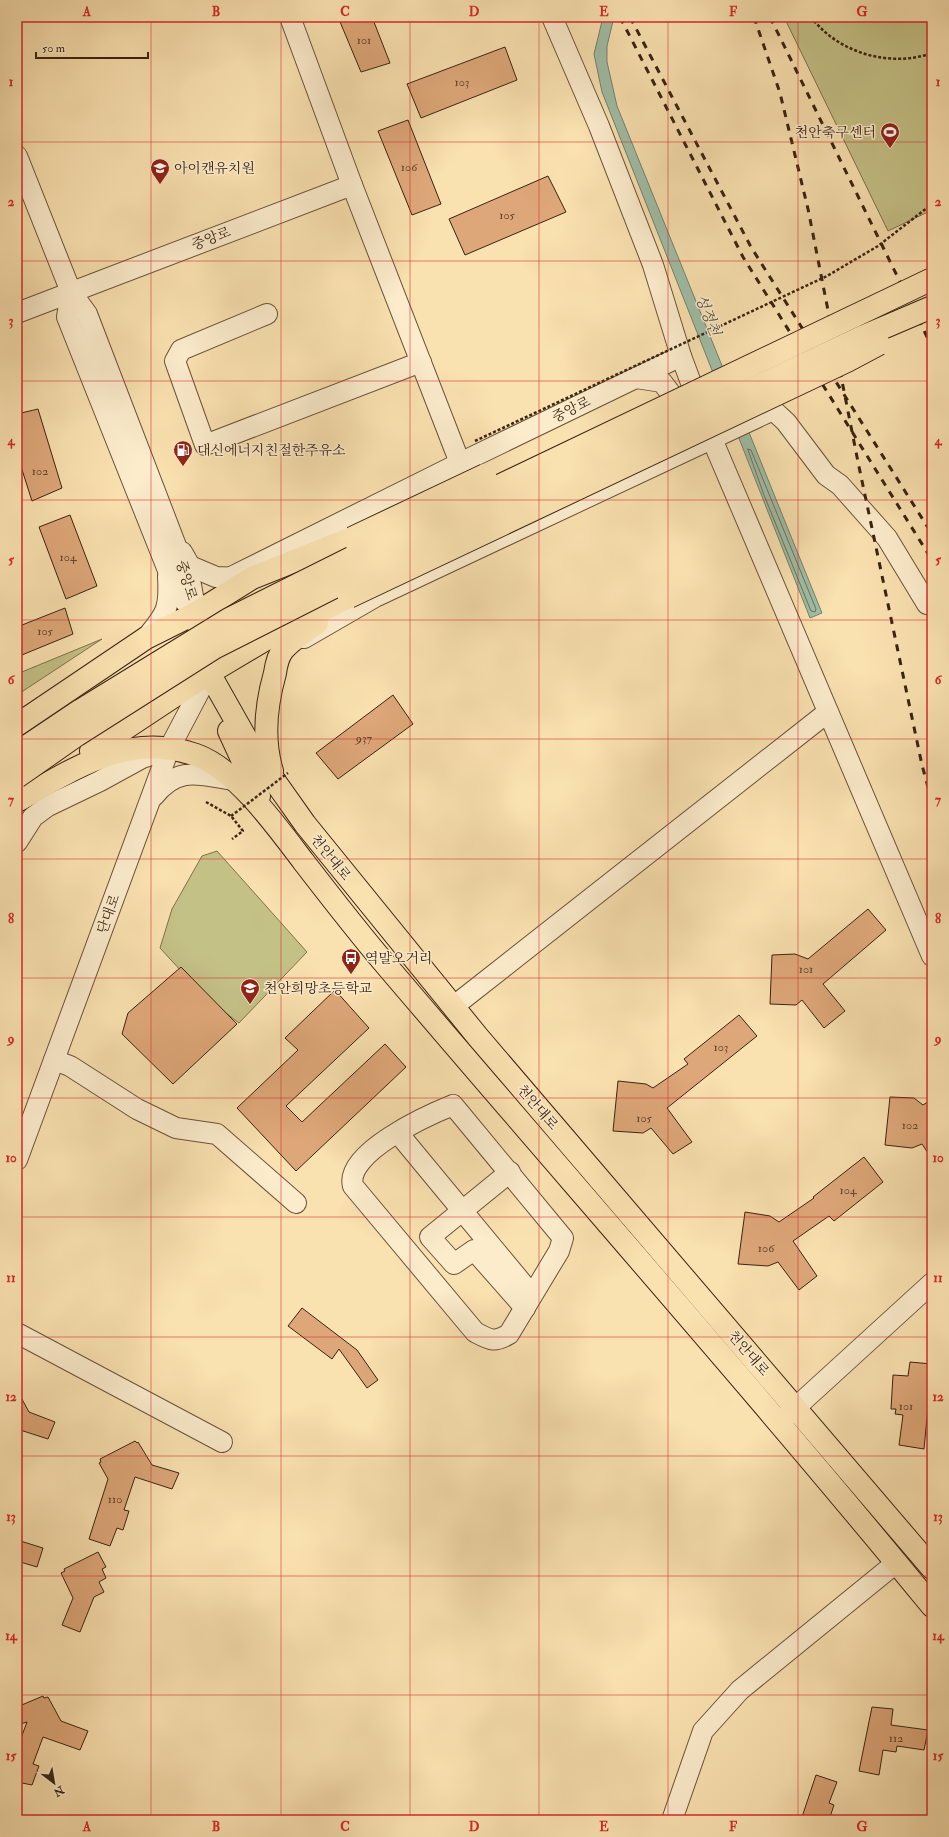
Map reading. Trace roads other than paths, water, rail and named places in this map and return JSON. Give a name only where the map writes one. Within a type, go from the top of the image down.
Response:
[{"type":"main road","points":[[17,725],[146,638],[196,613],[252,578],[352,538],[932,266]]},
{"type":"main road","points":[[17,753],[81,710],[229,619],[415,526],[932,279]]},
{"type":"main road","points":[[17,777],[77,735],[214,648],[291,608],[864,336],[932,307]]},
{"type":"main road","points":[[17,801],[209,674],[278,632],[847,361],[932,315]]},
{"type":"main road","points":[[282,778],[268,757],[266,724],[269,695],[283,650],[349,597]]},
{"type":"main road","name":"천안대로","points":[[196,613],[209,674],[252,749],[282,778],[305,824],[454,1006],[932,1568]]},
{"type":"main road","points":[[209,674],[226,726],[246,771],[270,817]]},
{"type":"main road","points":[[17,801],[86,762],[119,750],[154,747],[197,755],[224,770],[270,817]]},
{"type":"main road","name":"천안대로","points":[[270,817],[369,945],[778,1423],[932,1606]]},
{"type":"street","points":[[290,17],[352,185],[460,463]]},
{"type":"street","points":[[552,17],[596,119],[653,265],[681,356],[712,438],[932,956]]},
{"type":"street","name":"중앙로","points":[[17,156],[71,292],[87,314],[191,586],[196,613]]},
{"type":"street","name":"중앙로","points":[[71,292],[352,185]]},
{"type":"street","points":[[17,313],[71,292]]},
{"type":"street","name":"중앙로","points":[[71,292],[67,316],[177,593],[196,613]]},
{"type":"street","points":[[267,314],[181,350],[174,361],[205,445],[421,362]]},
{"type":"street","name":"중앙로","points":[[229,578],[460,463],[681,356]]},
{"type":"street","points":[[636,378],[662,382],[683,410],[712,438]]},
{"type":"street","points":[[672,458],[687,429],[683,410]]},
{"type":"street","points":[[283,650],[375,597],[773,410],[786,422],[826,475],[840,485],[887,538],[927,604]]},
{"type":"street","points":[[171,534],[190,566],[216,577],[252,578]]},
{"type":"street","points":[[146,638],[162,618],[169,601],[168,568]]},
{"type":"street","name":"단대로","points":[[17,1160],[169,749],[209,674]]},
{"type":"street","points":[[454,1006],[828,712]]},
{"type":"street","points":[[17,842],[33,817],[48,806],[100,781],[142,758],[169,749]]},
{"type":"street","points":[[150,800],[163,784],[181,774],[234,780]]},
{"type":"street","points":[[54,1060],[70,1066],[137,1109],[176,1128],[217,1134],[296,1203]]},
{"type":"street","points":[[453,1105],[510,1172],[563,1238],[559,1251],[532,1303],[509,1334],[501,1339],[490,1340],[475,1332],[353,1186],[351,1179],[356,1168],[364,1158],[382,1142],[398,1133],[426,1117],[453,1105]]},
{"type":"street","points":[[398,1133],[462,1211],[532,1303]]},
{"type":"street","points":[[510,1172],[430,1237],[454,1264],[474,1250],[532,1303]]},
{"type":"street","points":[[778,1423],[932,1283]]},
{"type":"street","points":[[17,1333],[222,1442]]},
{"type":"street","points":[[672,1820],[703,1731],[740,1690],[896,1563]]},
{"type":"water","points":[[603,17],[614,17],[607,46],[607,62],[617,106],[822,613],[810,618],[602,92],[594,54]]},
{"type":"railway","points":[[620,17],[743,257],[932,560]]},
{"type":"railway","points":[[630,17],[751,247],[932,534]]},
{"type":"railway","points":[[754,17],[780,93],[808,209],[858,462],[922,765],[932,802]]},
{"type":"railway","points":[[770,17],[932,347]]},
{"type":"place","name":"천안축구센터","points":[[890,149]]},
{"type":"place","name":"아이캔유치원","points":[[160,185]]},
{"type":"place","name":"대신에너지친절한주유소","points":[[183,467]]},
{"type":"place","name":"역말오거리","points":[[351,975]]},
{"type":"place","name":"천안희망초등학교","points":[[250,1005]]},
{"type":"water label","name":"성정천","points":[[708,315]]}]
